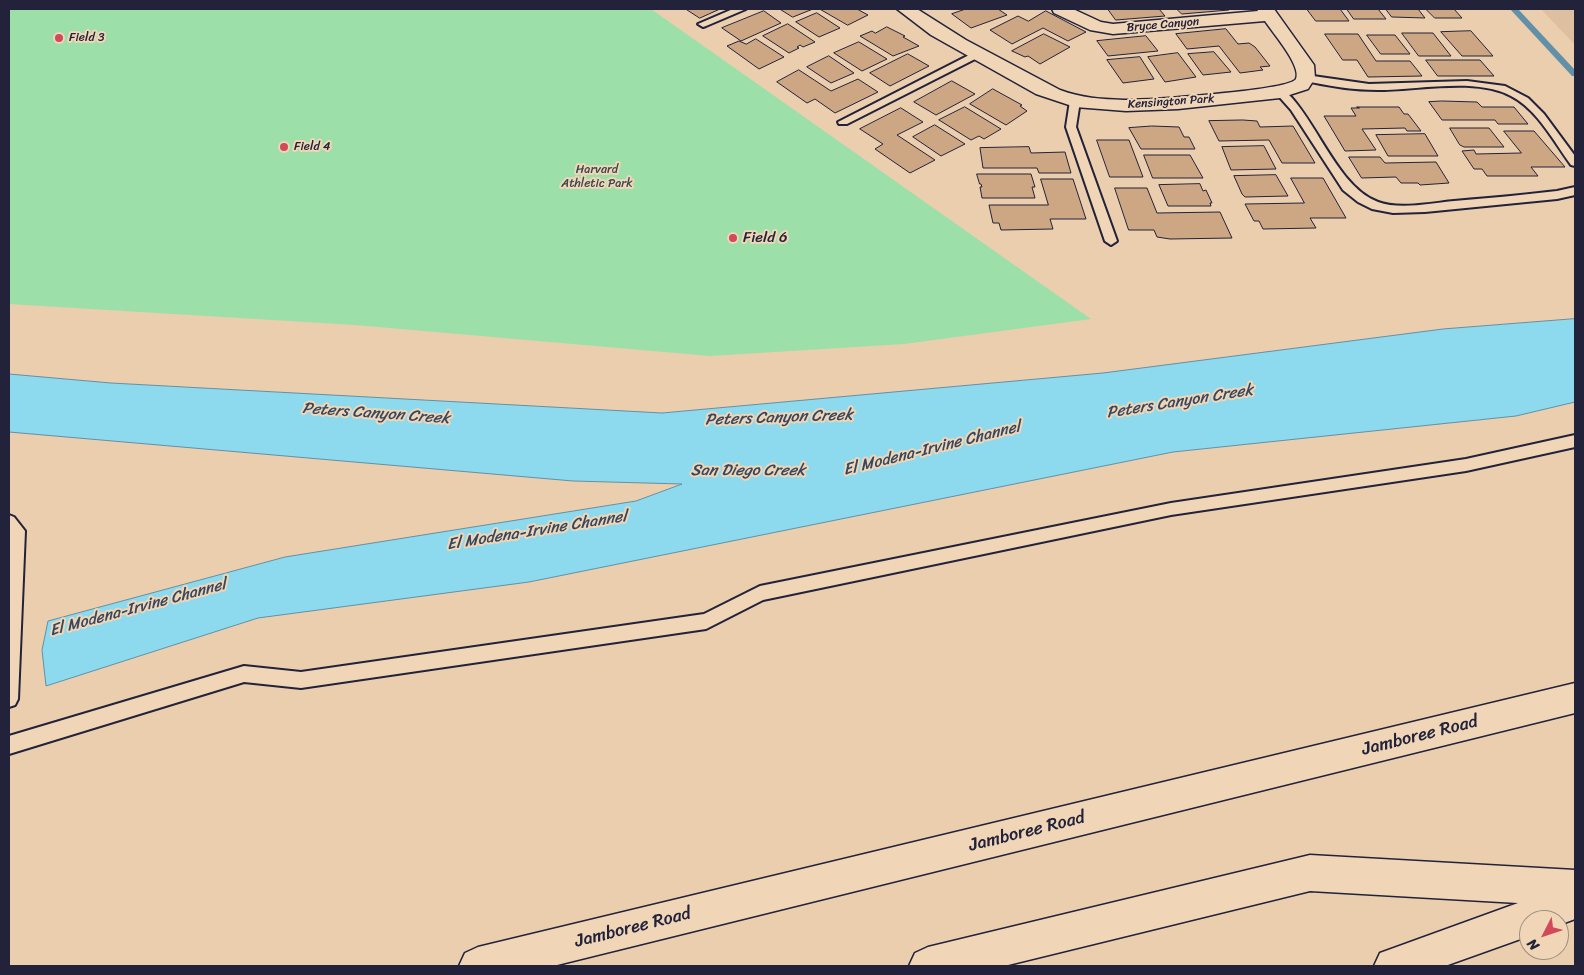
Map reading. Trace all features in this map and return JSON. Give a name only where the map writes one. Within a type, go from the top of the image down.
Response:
[{"type":"main road","name":"Kensington Park","points":[[906,9],[922,22],[977,54],[1040,88],[1075,101],[1137,106],[1280,92],[1301,85],[1306,78]]},
{"type":"main road","name":"Bryce Canyon","points":[[1060,9],[1096,26],[1113,29],[1267,12]]},
{"type":"main road","points":[[1267,12],[1305,65],[1306,78]]},
{"type":"main road","name":"Jamboree Road","points":[[478,966],[1575,698]]},
{"type":"main road","points":[[928,966],[1310,873],[1575,888]]},
{"type":"main road","points":[[1393,966],[1575,901]]},
{"type":"lane","points":[[704,24],[741,9]]},
{"type":"lane","points":[[843,122],[977,54]]},
{"type":"lane","points":[[1306,78],[1377,87],[1466,84],[1494,86],[1515,95],[1534,110],[1575,163]]},
{"type":"lane","points":[[1280,92],[1295,108],[1347,187],[1362,199],[1376,206],[1393,209],[1425,208],[1575,191]]},
{"type":"lane","points":[[1075,101],[1071,127],[1111,241]]},
{"type":"lane","points":[[9,746],[244,674],[300,680],[706,621],[760,593],[1172,509],[1466,465],[1575,441]]},
{"type":"lane","points":[[9,522],[17,531],[9,699]]},
{"type":"shaded area","points":[[1541,9],[1575,9],[1575,45]]},
{"type":"green space","name":"Harvard Athletic Park","points":[[9,9],[651,9],[1091,319],[904,344],[710,356],[355,325],[9,304]]},
{"type":"water","name":"San Diego Creek","points":[[1575,319],[1575,402],[1516,416],[1173,452],[529,582],[258,618],[46,686],[42,650],[48,621],[285,557],[636,501],[682,484],[573,481],[9,432],[9,374],[111,383],[662,413],[1103,373],[1443,329]]},
{"type":"building","points":[[686,9],[720,9],[700,18]]},
{"type":"building","points":[[780,9],[813,9],[793,17]]},
{"type":"building","points":[[820,9],[857,9],[868,15],[848,25]]},
{"type":"building","points":[[966,9],[998,9],[1007,15],[971,28],[952,14]]},
{"type":"building","points":[[1108,9],[1159,9],[1165,16],[1116,20]]},
{"type":"building","points":[[1177,9],[1228,9],[1229,10],[1182,14]]},
{"type":"building","points":[[1307,9],[1340,9],[1349,21],[1316,21]]},
{"type":"building","points":[[1347,9],[1378,9],[1386,19],[1354,19]]},
{"type":"building","points":[[1386,9],[1418,9],[1425,18],[1392,17]]},
{"type":"building","points":[[1426,9],[1454,9],[1462,18],[1435,18]]},
{"type":"building","points":[[764,11],[781,23],[741,41],[722,28]]},
{"type":"building","points":[[1046,11],[1086,32],[1068,41],[1043,28],[1012,44],[990,30],[1018,16],[1028,21]]},
{"type":"building","points":[[817,13],[840,28],[819,37],[796,22]]},
{"type":"building","points":[[788,24],[815,42],[803,47],[800,45],[797,47],[799,48],[789,53],[763,36]]},
{"type":"building","points":[[887,27],[919,46],[893,56],[860,36],[872,31],[875,33]]},
{"type":"building","points":[[1226,29],[1238,44],[1249,43],[1255,47],[1270,66],[1260,67],[1263,70],[1240,73],[1219,46],[1187,49],[1176,34]]},
{"type":"building","points":[[1471,31],[1493,56],[1462,56],[1441,32]]},
{"type":"building","points":[[1402,33],[1433,33],[1451,56],[1419,56]]},
{"type":"building","points":[[1044,34],[1070,47],[1040,64],[1028,56],[1025,57],[1012,51]]},
{"type":"building","points":[[1325,34],[1358,34],[1376,61],[1410,61],[1422,76],[1368,77],[1357,60],[1343,60]]},
{"type":"building","points":[[1367,35],[1395,35],[1410,54],[1381,54]]},
{"type":"building","points":[[1146,36],[1158,51],[1108,56],[1097,41]]},
{"type":"building","points":[[756,39],[784,57],[759,69],[727,46],[739,41],[746,44]]},
{"type":"building","points":[[859,42],[887,59],[862,71],[834,53]]},
{"type":"building","points":[[1214,52],[1231,72],[1203,75],[1188,54]]},
{"type":"building","points":[[1178,53],[1196,77],[1165,82],[1148,57]]},
{"type":"building","points":[[908,54],[929,66],[890,86],[870,73]]},
{"type":"building","points":[[829,56],[854,73],[831,83],[807,67]]},
{"type":"building","points":[[1140,57],[1154,79],[1123,83],[1107,60]]},
{"type":"building","points":[[1426,60],[1480,60],[1494,76],[1438,76]]},
{"type":"building","points":[[799,70],[831,91],[858,79],[878,92],[835,113],[815,99],[807,103],[777,82]]},
{"type":"building","points":[[952,81],[975,94],[936,115],[914,102]]},
{"type":"building","points":[[993,89],[1022,105],[1020,106],[1027,111],[1006,125],[970,104]]},
{"type":"building","points":[[1429,102],[1477,102],[1482,107],[1514,107],[1528,124],[1498,124],[1495,120],[1442,120]]},
{"type":"building","points":[[965,107],[1001,129],[984,139],[979,136],[971,140],[939,120]]},
{"type":"building","points":[[1357,107],[1399,107],[1404,114],[1408,114],[1421,131],[1407,131],[1405,128],[1362,129],[1376,150],[1345,151],[1324,116],[1356,116],[1351,108],[1359,108]]},
{"type":"building","points":[[901,108],[923,122],[897,135],[935,160],[910,173],[875,149],[883,144],[860,129]]},
{"type":"building","points":[[1209,121],[1257,121],[1260,127],[1293,126],[1315,163],[1282,163],[1269,140],[1219,141]]},
{"type":"building","points":[[935,125],[965,144],[941,156],[913,137]]},
{"type":"building","points":[[1152,126],[1179,127],[1184,137],[1189,137],[1195,149],[1141,149],[1129,128]]},
{"type":"building","points":[[1450,128],[1489,128],[1504,147],[1464,147],[1460,145]]},
{"type":"building","points":[[1504,131],[1534,131],[1565,167],[1531,167],[1538,176],[1487,176],[1482,169],[1474,169],[1462,151],[1474,150],[1476,154],[1521,153]]},
{"type":"building","points":[[1425,134],[1438,156],[1388,156],[1376,135]]},
{"type":"building","points":[[1097,140],[1129,140],[1143,177],[1110,177]]},
{"type":"building","points":[[1264,146],[1276,169],[1231,170],[1222,147]]},
{"type":"building","points":[[1029,147],[1031,153],[1065,152],[1071,173],[1039,173],[1037,168],[983,168],[980,148]]},
{"type":"building","points":[[1144,155],[1190,155],[1203,178],[1153,178]]},
{"type":"building","points":[[1349,157],[1380,157],[1385,163],[1436,162],[1449,183],[1420,185],[1418,183],[1401,183],[1396,177],[1362,178]]},
{"type":"building","points":[[977,174],[1031,174],[1035,187],[1032,187],[1035,198],[982,198],[980,187],[982,187]]},
{"type":"building","points":[[1276,175],[1288,196],[1245,197],[1234,176]]},
{"type":"building","points":[[1291,178],[1323,178],[1346,218],[1310,218],[1316,228],[1263,229],[1259,221],[1254,221],[1245,204],[1304,203]]},
{"type":"building","points":[[1041,179],[1073,179],[1086,219],[1050,219],[1053,229],[1001,230],[999,223],[993,223],[989,205],[1048,205]]},
{"type":"building","points":[[1200,184],[1203,191],[1206,190],[1212,203],[1210,203],[1211,206],[1168,206],[1159,185]]},
{"type":"building","points":[[1115,188],[1147,188],[1157,213],[1220,212],[1232,238],[1170,239],[1157,237],[1154,230],[1129,230]]},
{"type":"waterway","points":[[1514,9],[1575,74]]},
{"type":"place","name":"Field 3","points":[[59,38]]},
{"type":"place","name":"Field 4","points":[[284,147]]},
{"type":"place","name":"Field 6","points":[[733,238]]},
{"type":"water label","name":"Peters Canyon Creek","points":[[1180,402]]},
{"type":"water label","name":"Peters Canyon Creek","points":[[376,414]]},
{"type":"water label","name":"Peters Canyon Creek","points":[[779,418]]},
{"type":"water label","name":"El Modena-Irvine Channel","points":[[932,449]]},
{"type":"water label","name":"El Modena-Irvine Channel","points":[[537,531]]},
{"type":"water label","name":"El Modena-Irvine Channel","points":[[138,608]]}]
